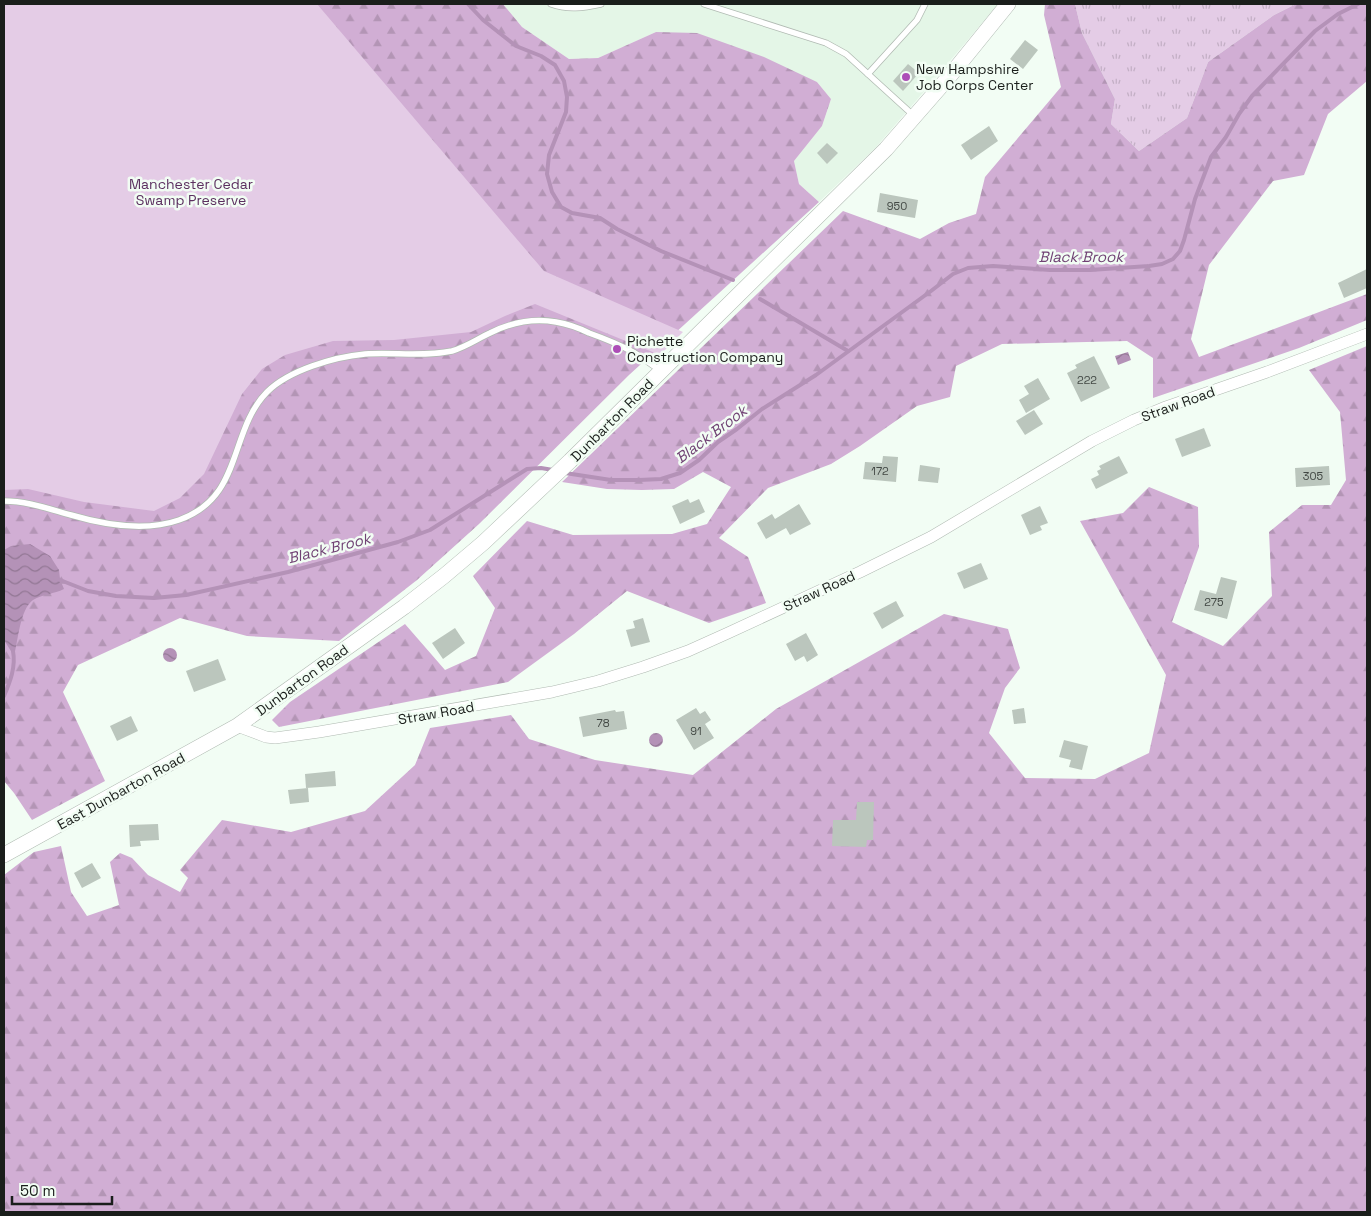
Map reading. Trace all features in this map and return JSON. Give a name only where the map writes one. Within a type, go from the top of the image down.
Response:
[{"type":"street","name":"Dunbarton Road","points":[[237,726],[404,607],[444,576],[570,461],[886,149],[948,78],[1008,4]]},
{"type":"street","name":"Straw Road","points":[[237,726],[266,737],[274,738],[319,732],[552,692],[598,681],[643,667],[688,651],[732,632],[931,537],[1092,441],[1134,420],[1367,334]]},
{"type":"street","name":"East Dunbarton Road","points":[[4,855],[237,726]]},
{"type":"lane","points":[[551,4],[571,8],[584,8],[601,4]]},
{"type":"lane","points":[[704,4],[826,43],[846,54],[915,117]]},
{"type":"lane","points":[[868,74],[917,20],[925,4]]},
{"type":"lane","points":[[4,501],[33,505],[79,518],[116,525],[150,526],[180,520],[194,514],[205,505],[224,483],[255,407],[267,392],[282,380],[300,370],[345,357],[364,354],[436,353],[453,350],[467,346],[503,327],[518,322],[538,320],[574,326],[631,351],[661,371]]},
{"type":"shaded area","points":[[503,4],[998,4],[876,147],[819,202],[799,184],[794,161],[822,126],[831,99],[817,82],[656,32],[598,58],[569,59],[522,27]]},
{"type":"green space","points":[[4,4],[503,4],[522,27],[569,59],[598,58],[656,32],[697,33],[764,57],[817,82],[831,99],[822,126],[794,161],[799,184],[819,202],[629,375],[479,524],[417,580],[339,641],[247,636],[180,618],[78,665],[63,692],[105,781],[32,820],[4,781]]},
{"type":"green space","name":"Manchester Cedar Swamp Preserve","points":[[4,4],[317,4],[544,271],[683,332],[660,355],[535,304],[471,332],[394,340],[333,341],[285,355],[262,369],[242,394],[204,474],[180,498],[154,511],[84,502],[28,489],[4,490]]},
{"type":"green space","points":[[1045,4],[1075,4],[1082,33],[1115,99],[1111,124],[1139,151],[1187,118],[1208,62],[1274,15],[1296,4],[1367,4],[1367,81],[1328,114],[1304,175],[1273,181],[1209,265],[1191,339],[1199,357],[1367,294],[1367,320],[1299,348],[1153,398],[1153,358],[1127,341],[1002,344],[956,366],[950,397],[917,406],[831,464],[768,488],[719,538],[748,557],[766,603],[709,623],[627,591],[574,634],[508,682],[279,727],[272,720],[290,702],[405,624],[445,670],[476,656],[495,608],[473,576],[527,521],[573,535],[672,534],[707,524],[731,487],[703,472],[674,489],[607,489],[562,482],[843,211],[920,239],[949,223],[976,214],[985,177],[1061,87],[1044,15]]},
{"type":"green space","points":[[1075,4],[1296,4],[1274,15],[1208,62],[1187,118],[1139,151],[1111,124],[1115,99],[1082,33]]},
{"type":"green space","points":[[1367,346],[1367,1212],[4,1212],[4,875],[34,852],[61,846],[71,892],[87,916],[119,905],[110,862],[120,853],[132,858],[148,875],[180,892],[188,878],[180,870],[222,820],[291,832],[365,811],[415,765],[430,728],[511,715],[529,739],[595,760],[693,775],[776,709],[944,614],[1008,629],[1020,668],[1005,688],[989,733],[1025,778],[1095,779],[1149,753],[1166,675],[1080,521],[1123,513],[1149,487],[1198,507],[1199,547],[1172,622],[1223,646],[1272,596],[1269,532],[1302,505],[1331,505],[1346,480],[1340,412],[1309,370]]},
{"type":"water","points":[[1128,352],[1131,360],[1118,365],[1115,356]]},
{"type":"water","points":[[30,544],[50,556],[59,570],[64,589],[37,598],[29,604],[22,618],[14,656],[4,640],[4,550],[11,546]]},
{"type":"water","points":[[167,648],[173,648],[177,655],[173,662],[167,662],[163,658],[163,652]]},
{"type":"water","points":[[653,733],[659,733],[663,740],[659,747],[653,747],[649,743],[649,737]]},
{"type":"building","points":[[1025,40],[1038,50],[1023,69],[1010,59]]},
{"type":"building","name":"New Hampshire Job Corps Center","points":[[908,64],[919,73],[903,91],[893,81]]},
{"type":"building","points":[[989,126],[998,141],[971,160],[961,145]]},
{"type":"building","points":[[827,143],[838,153],[827,164],[817,153]]},
{"type":"building","points":[[880,193],[918,200],[915,218],[877,212]]},
{"type":"building","points":[[1367,269],[1367,288],[1344,298],[1338,283]]},
{"type":"building","points":[[1094,356],[1110,388],[1081,402],[1067,373],[1077,368],[1075,365]]},
{"type":"building","points":[[1038,378],[1050,399],[1026,413],[1019,400],[1029,394],[1024,386]]},
{"type":"building","points":[[1034,410],[1043,424],[1025,435],[1016,421]]},
{"type":"building","points":[[1204,428],[1211,446],[1182,457],[1175,439]]},
{"type":"building","points":[[883,456],[898,457],[896,482],[863,479],[865,462],[882,463]]},
{"type":"building","points":[[1119,456],[1128,473],[1096,489],[1091,479],[1099,475],[1097,471],[1101,469],[1099,466]]},
{"type":"building","points":[[920,465],[940,468],[938,483],[918,481]]},
{"type":"building","points":[[1329,466],[1330,485],[1296,487],[1295,468]]},
{"type":"building","points":[[688,499],[690,503],[699,499],[705,512],[680,524],[672,506]]},
{"type":"building","points":[[799,504],[811,524],[790,535],[786,528],[766,539],[757,523],[772,514],[775,519]]},
{"type":"building","points":[[1040,506],[1048,523],[1040,526],[1042,530],[1030,535],[1021,515]]},
{"type":"building","points":[[981,563],[988,579],[964,589],[957,573]]},
{"type":"building","points":[[1221,577],[1237,581],[1227,619],[1194,610],[1200,590],[1216,594]]},
{"type":"building","points":[[896,601],[904,616],[882,629],[873,613]]},
{"type":"building","points":[[643,618],[650,642],[631,647],[626,630],[635,628],[633,621]]},
{"type":"building","points":[[455,628],[465,643],[443,659],[432,643]]},
{"type":"building","points":[[806,633],[818,655],[807,662],[804,656],[795,661],[786,644]]},
{"type":"building","points":[[218,659],[226,680],[194,692],[186,671]]},
{"type":"building","points":[[696,708],[700,714],[705,711],[711,720],[705,724],[714,738],[694,750],[676,720]]},
{"type":"building","points":[[1024,708],[1026,723],[1014,724],[1012,710]]},
{"type":"building","points":[[615,710],[616,712],[624,711],[627,729],[583,737],[579,717]]},
{"type":"building","points":[[131,716],[138,731],[117,741],[110,726]]},
{"type":"building","points":[[1064,740],[1088,746],[1082,770],[1069,767],[1071,760],[1059,757]]},
{"type":"building","points":[[335,771],[336,786],[306,788],[305,774]]},
{"type":"building","points":[[308,788],[309,802],[290,804],[288,790]]},
{"type":"building","points":[[857,802],[874,802],[873,840],[867,840],[866,847],[832,846],[833,820],[856,820]]},
{"type":"building","points":[[158,824],[159,840],[140,841],[141,846],[130,847],[129,825]]},
{"type":"building","points":[[92,863],[101,878],[82,888],[74,873]]},
{"type":"waterway","points":[[468,4],[483,20],[516,46],[541,56],[555,65],[564,81],[567,97],[566,112],[549,155],[547,174],[552,192],[561,207],[572,213],[600,218],[617,229],[661,251],[733,280]]},
{"type":"waterway","name":"Black Brook","points":[[565,473],[611,480],[661,479],[680,473],[762,409],[816,375],[953,274],[968,268],[993,266],[1050,270],[1090,270],[1149,266],[1162,264],[1173,259],[1180,251],[1195,199],[1211,157],[1252,96],[1315,31],[1338,14],[1358,4]]},
{"type":"waterway","points":[[760,299],[848,351]]},
{"type":"waterway","name":"Black Brook","points":[[55,578],[88,591],[116,596],[154,598],[186,595],[288,572],[398,542],[430,530],[527,469],[541,468],[553,470]]},
{"type":"waterway","name":"Black Brook","points":[[4,696],[13,669],[13,651]]},
{"type":"place","name":"New Hampshire Job Corps Center","points":[[906,77]]},
{"type":"place","name":"Pichette Construction Company","points":[[617,349]]}]
